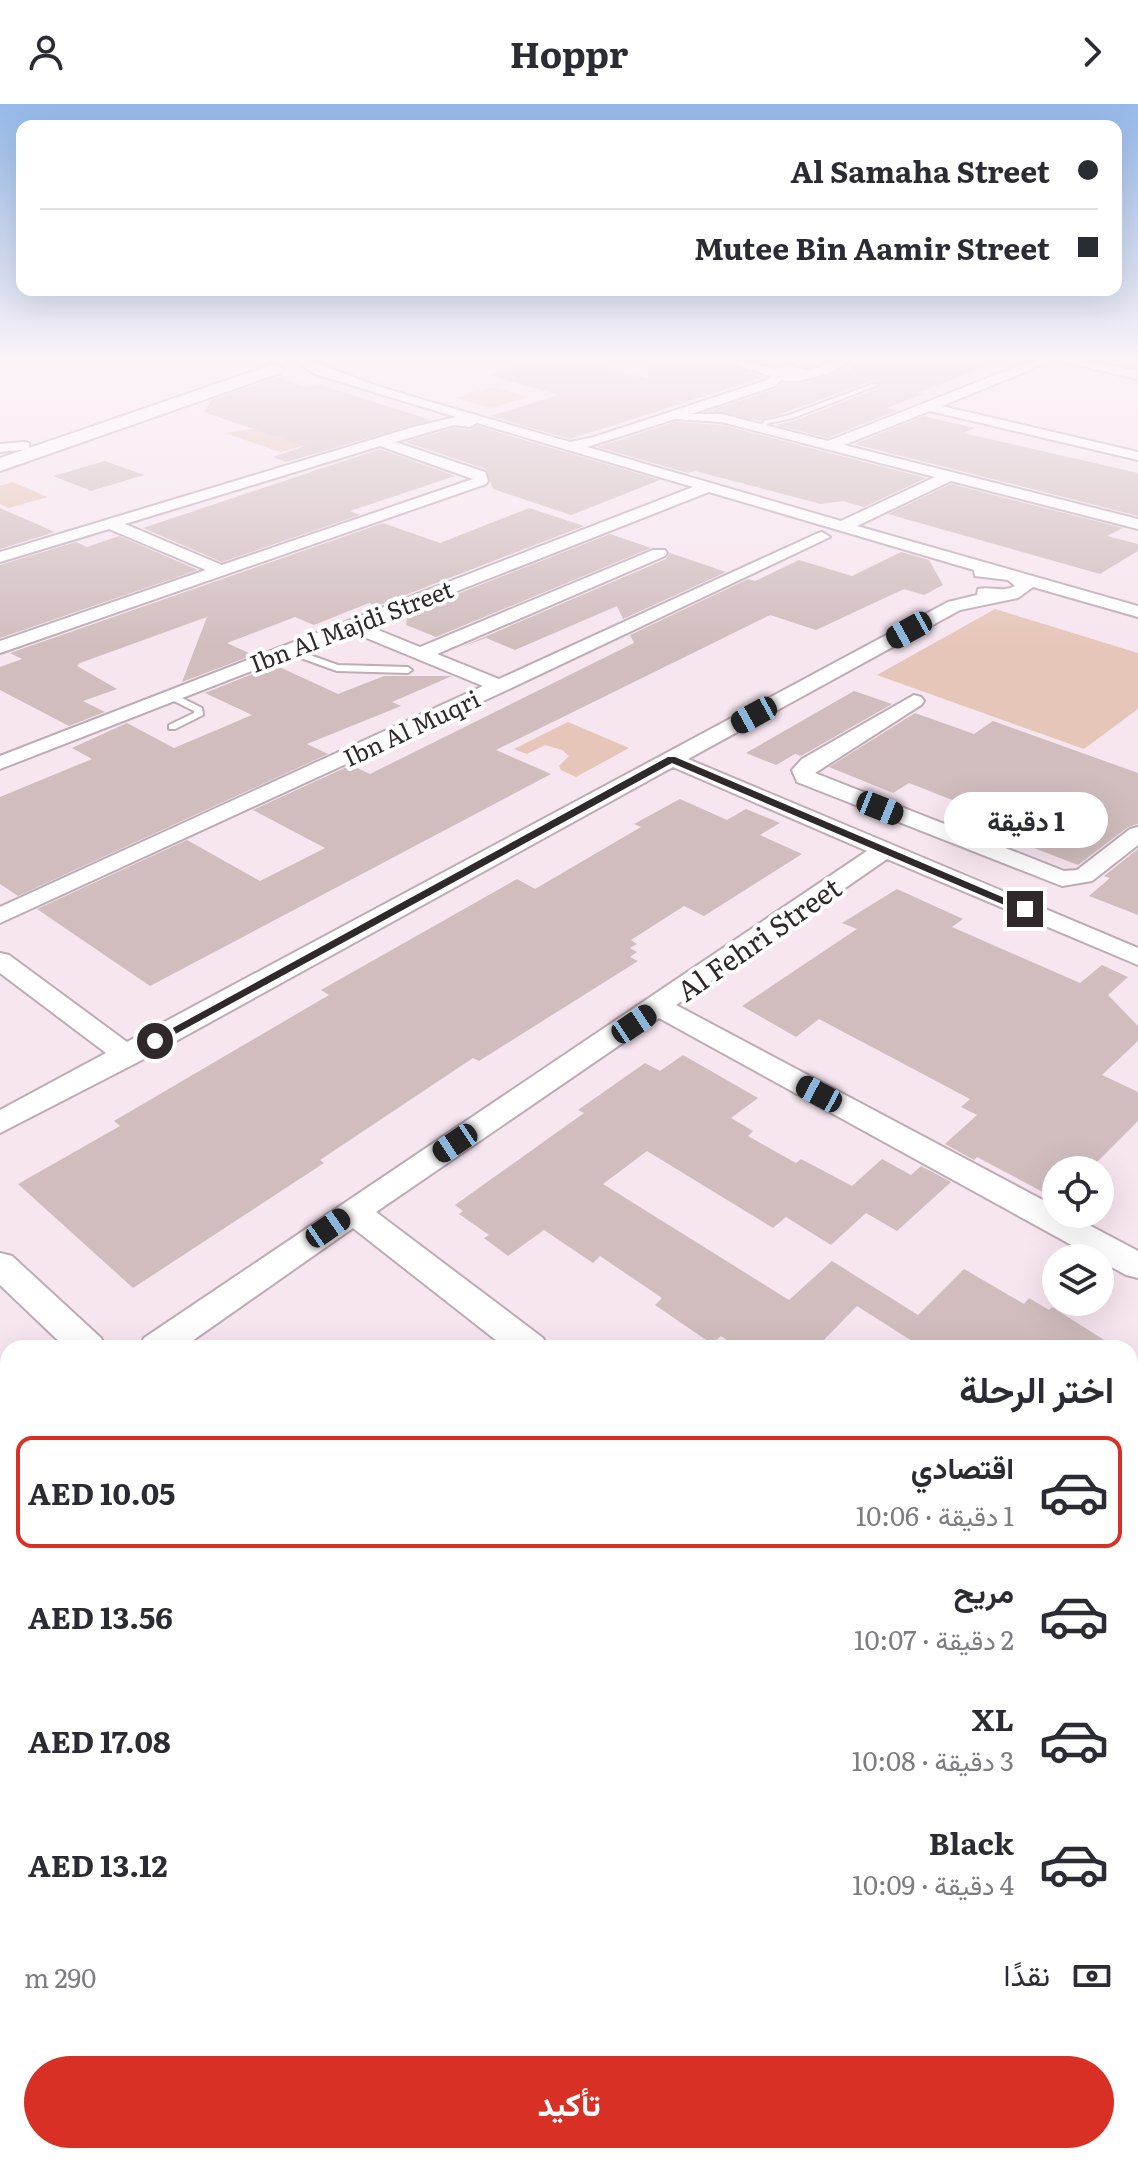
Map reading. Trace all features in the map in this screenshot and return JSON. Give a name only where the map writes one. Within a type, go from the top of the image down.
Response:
[{"type":"street","points":[[0,465],[27,455]]},
{"type":"street","points":[[0,557],[339,455]]},
{"type":"street","points":[[0,647],[481,481],[480,475],[423,455]]},
{"type":"street","points":[[594,455],[953,562],[964,570],[967,589],[954,606]]},
{"type":"street","points":[[870,455],[1138,524]]},
{"type":"street","points":[[843,526],[949,476]]},
{"type":"street","points":[[705,488],[894,540],[1010,584],[1084,597],[1138,612]]},
{"type":"street","name":"Ibn Al Majdi Street","points":[[0,763],[705,488]]},
{"type":"street","points":[[111,524],[220,570]]},
{"type":"street","name":"Ibn Al Muqri","points":[[0,916],[822,537]]},
{"type":"street","points":[[894,540],[920,542],[1138,603]]},
{"type":"street","points":[[422,653],[659,553]]},
{"type":"street","points":[[965,581],[979,591],[1010,584]]},
{"type":"street","points":[[0,1123],[954,606],[1010,584]]},
{"type":"street","points":[[350,625],[500,686]]},
{"type":"street","points":[[914,701],[803,770],[805,777],[1062,879],[1084,876],[1138,834]]},
{"type":"street","points":[[671,759],[1138,957]]},
{"type":"street","name":"Al Fehri Street","points":[[168,1340],[353,1211],[659,1007],[874,846],[903,817]]},
{"type":"street","points":[[0,961],[128,1056]]},
{"type":"street","points":[[659,1007],[1138,1266]]},
{"type":"street","points":[[353,1211],[521,1340]]},
{"type":"street","points":[[0,1265],[80,1340]]},
{"type":"lane","points":[[287,650],[337,668],[408,670]]},
{"type":"lane","points":[[171,696],[199,710],[198,715],[172,727]]},
{"type":"shaded area","points":[[12,482],[48,497],[9,508],[0,504],[0,486]]},
{"type":"shaded area","points":[[995,609],[1138,653],[1138,709],[1084,749],[877,675]]},
{"type":"shaded area","points":[[568,722],[629,748],[576,777],[561,770],[559,766],[569,756],[562,750],[545,745],[527,754],[514,749]]},
{"type":"building","points":[[278,455],[310,455],[286,462],[273,457]]},
{"type":"building","points":[[362,455],[397,455],[455,476],[350,511],[360,515],[222,562],[143,528]]},
{"type":"building","points":[[444,455],[576,455],[660,480],[571,515],[493,489],[486,469]]},
{"type":"building","points":[[625,455],[838,455],[926,478],[864,507],[843,501],[821,504],[695,471],[688,473]]},
{"type":"building","points":[[898,455],[1060,455],[1138,473],[1138,516]]},
{"type":"building","points":[[105,461],[144,475],[91,491],[53,476]]},
{"type":"building","points":[[951,484],[1123,528],[1107,536],[1138,544],[1138,551],[1100,574],[888,514]]},
{"type":"building","points":[[0,508],[55,532],[0,549]]},
{"type":"building","points":[[529,508],[584,526],[377,606],[369,603],[314,625],[295,617],[227,643],[253,655],[182,682],[207,617],[80,663],[77,666],[117,689],[83,701],[105,712],[69,726],[0,690],[0,667],[22,659],[10,653],[383,523],[440,543]]},
{"type":"building","points":[[610,534],[651,548],[436,637],[406,625],[407,618],[401,616]]},
{"type":"building","points":[[119,536],[198,570],[0,638],[0,565],[76,542],[87,547]]},
{"type":"building","points":[[901,552],[929,560],[943,585],[924,595],[904,589],[816,630],[770,615],[496,750],[551,774],[150,986],[37,909],[187,840],[260,881],[325,848],[253,810],[351,765],[370,774],[634,643],[630,635],[748,579],[755,581],[799,560],[852,576]]},
{"type":"building","points":[[670,553],[726,572],[623,619],[617,606],[515,650],[486,638],[461,647],[666,559]]},
{"type":"building","points":[[275,665],[338,694],[384,676],[452,676],[392,702],[401,706],[307,744],[328,754],[18,896],[0,884],[0,797],[92,759],[72,748],[127,723],[174,748],[252,715],[205,693]]},
{"type":"building","points":[[854,691],[892,704],[801,756],[795,754],[776,765],[746,753]]},
{"type":"building","points":[[915,713],[974,734],[993,721],[1138,773],[1138,824],[1128,827],[1078,865],[1021,843],[1014,848],[944,821],[965,805],[909,783],[893,793],[829,767]]},
{"type":"building","points":[[680,799],[727,820],[746,809],[780,823],[760,835],[802,854],[704,916],[684,906],[631,940],[637,944],[630,948],[637,952],[630,957],[638,961],[479,1061],[473,1058],[320,1160],[324,1163],[133,1288],[18,1184],[120,1126],[114,1121],[329,995],[321,990],[517,879],[535,889],[641,827],[634,824]]},
{"type":"building","points":[[1138,849],[1138,915],[1089,896],[1110,878],[1104,876]]},
{"type":"building","points":[[897,889],[963,919],[952,927],[1080,983],[1102,965],[1128,977],[1108,995],[1138,1026],[1138,1041],[1102,1075],[1138,1092],[1138,1121],[1103,1156],[1042,1156],[1042,1192],[977,1157],[974,1160],[945,1144],[977,1115],[961,1107],[970,1099],[819,1019],[796,1037],[742,1006],[857,929],[842,923]]},
{"type":"building","points":[[683,1055],[758,1098],[731,1118],[753,1131],[748,1136],[796,1163],[801,1159],[852,1186],[882,1159],[911,1175],[921,1166],[951,1182],[897,1231],[866,1213],[831,1245],[786,1217],[773,1228],[647,1151],[603,1184],[789,1300],[832,1261],[918,1315],[964,1269],[1024,1304],[1029,1298],[1042,1306],[1042,1316],[1066,1316],[1104,1340],[910,1340],[857,1306],[824,1340],[727,1340],[721,1336],[716,1340],[706,1340],[655,1305],[662,1298],[600,1256],[593,1263],[544,1230],[508,1256],[484,1238],[489,1235],[459,1214],[463,1211],[455,1205],[584,1113],[578,1110],[645,1063],[660,1071]]},
{"type":"route","points":[[155,1041],[671,759],[1025,909]]}]
